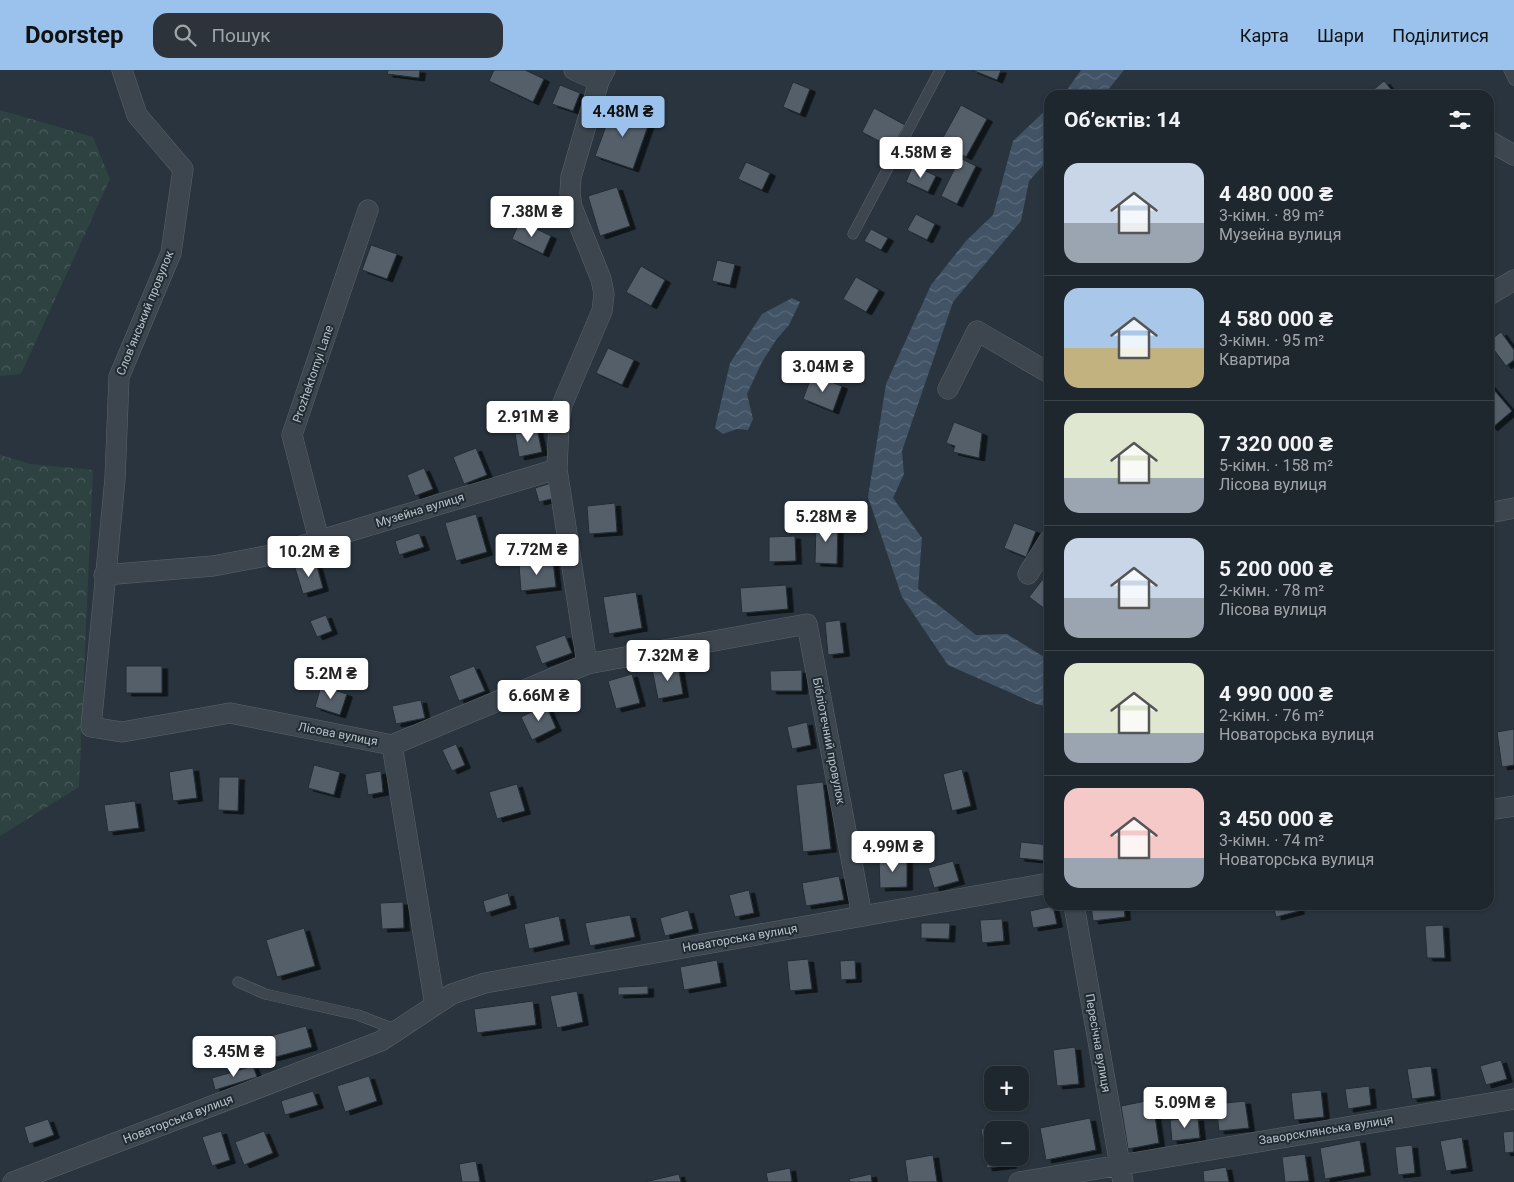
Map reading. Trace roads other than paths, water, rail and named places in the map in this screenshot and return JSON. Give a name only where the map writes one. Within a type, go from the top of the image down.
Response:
[{"type":"street","name":"Словʼянський провулок","points":[[122,70],[138,115],[183,169],[171,252],[119,377],[115,479],[90,727],[122,732]]},
{"type":"street","points":[[574,70],[602,76],[571,177],[570,193],[572,207],[601,278],[604,294],[602,311],[562,405],[559,421],[557,469],[587,664]]},
{"type":"street","points":[[1494,144],[1514,155]]},
{"type":"street","name":"Prozhektornyi Lane","points":[[319,540],[292,435],[368,210]]},
{"type":"street","points":[[1494,293],[1514,280]]},
{"type":"street","points":[[948,389],[977,331],[1044,370]]},
{"type":"street","name":"Музейна вулиця","points":[[104,575],[213,566],[272,555],[557,469]]},
{"type":"street","points":[[1494,512],[1514,508]]},
{"type":"street","points":[[1028,574],[1044,548]]},
{"type":"street","name":"Лісова вулиця","points":[[122,732],[230,714],[392,745],[587,664],[807,624]]},
{"type":"street","name":"Бібліотечний провулок","points":[[807,624],[862,916]]},
{"type":"street","points":[[392,745],[435,1005]]},
{"type":"street","points":[[1494,809],[1514,806]]},
{"type":"street","name":"Новаторська вулиця","points":[[14,1182],[381,1041],[452,994],[485,983],[1044,884]]},
{"type":"street","name":"Пересічна вулиця","points":[[1075,910],[1122,1173]]},
{"type":"street","name":"Заворсклянська вулиця","points":[[1019,1182],[1122,1173],[1514,1099]]},
{"type":"lane","points":[[853,234],[940,70]]},
{"type":"lane","points":[[1509,70],[1514,80]]},
{"type":"lane","points":[[238,982],[265,994],[358,1015],[397,1030]]},
{"type":"water","points":[[1081,70],[1124,70],[1108,90],[1067,90]]},
{"type":"water","points":[[1044,112],[1044,164],[1029,181],[1021,221],[953,302],[902,451],[904,474],[893,498],[922,538],[918,589],[976,635],[1007,634],[1044,657],[1044,706],[948,665],[902,597],[868,497],[886,384],[931,285],[966,241],[993,215],[1013,141]]},
{"type":"water","points":[[792,298],[800,302],[789,325],[776,340],[762,362],[747,394],[753,419],[748,430],[737,429],[723,434],[715,428],[730,363],[762,314]]}]
